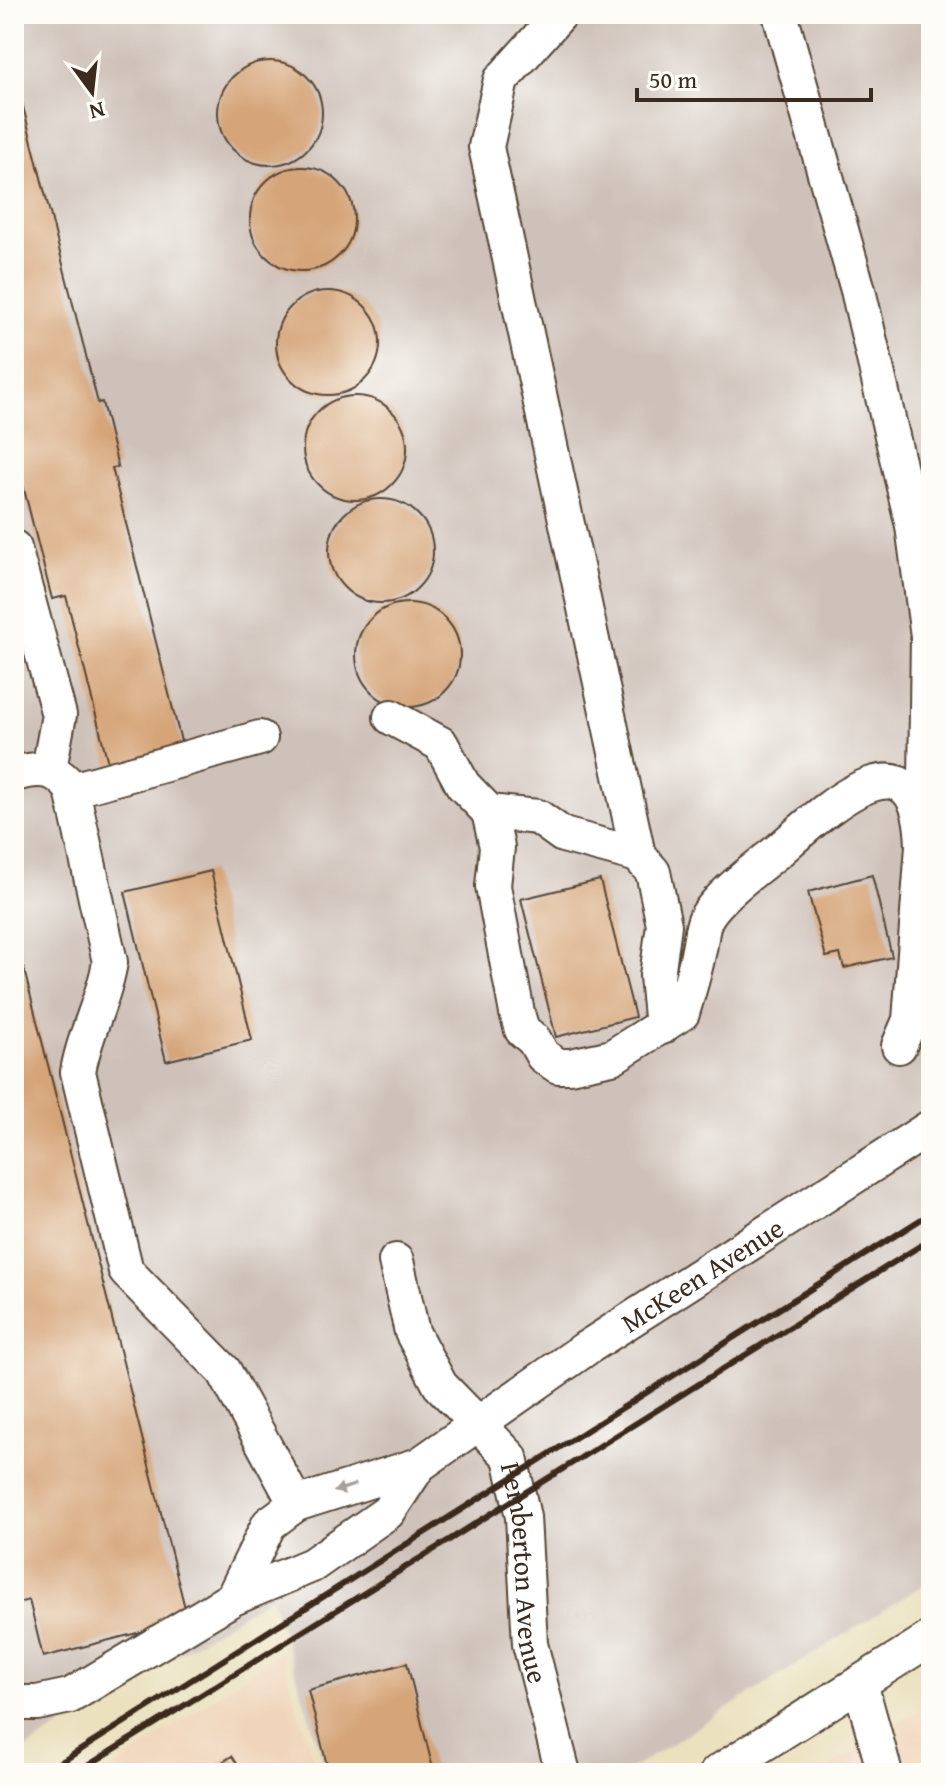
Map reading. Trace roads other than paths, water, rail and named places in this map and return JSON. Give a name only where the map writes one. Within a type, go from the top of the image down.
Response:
[{"type":"street","points":[[560,14],[501,80],[486,147],[638,855],[653,872],[664,925],[657,976],[662,1027]]},
{"type":"street","points":[[780,14],[858,290],[913,526],[928,636],[926,782],[914,799]]},
{"type":"street","points":[[14,548],[59,715],[60,780],[110,962],[107,984],[81,1051],[78,1072],[126,1271],[224,1371],[296,1504]]},
{"type":"street","points":[[391,717],[441,744],[463,785],[489,812],[497,847],[493,886],[522,1030],[548,1060],[570,1066],[612,1057],[643,1034],[662,1027],[682,1013],[707,917],[744,879],[840,798],[875,781],[896,782],[914,799],[922,818],[923,846],[910,1020],[899,1046]]},
{"type":"street","points":[[14,774],[60,780],[260,738]]},
{"type":"street","points":[[489,812],[538,817],[563,835],[638,855]]},
{"type":"street","name":"McKeen Avenue","points":[[419,1465],[606,1335],[931,1127]]},
{"type":"street","name":"Pemberton Avenue","points":[[396,1261],[412,1332],[440,1385],[474,1424],[510,1457],[523,1517],[530,1644],[563,1773]]},
{"type":"street","points":[[233,1598],[269,1524],[296,1504],[419,1465]]},
{"type":"street","points":[[14,1703],[37,1703],[70,1696],[233,1598],[312,1565],[388,1512],[419,1465]]},
{"type":"street","points":[[717,1773],[931,1638]]},
{"type":"street","points":[[860,1683],[885,1773]]},
{"type":"railway","points":[[44,1773],[931,1213]]},
{"type":"railway","points":[[76,1773],[931,1239]]}]
